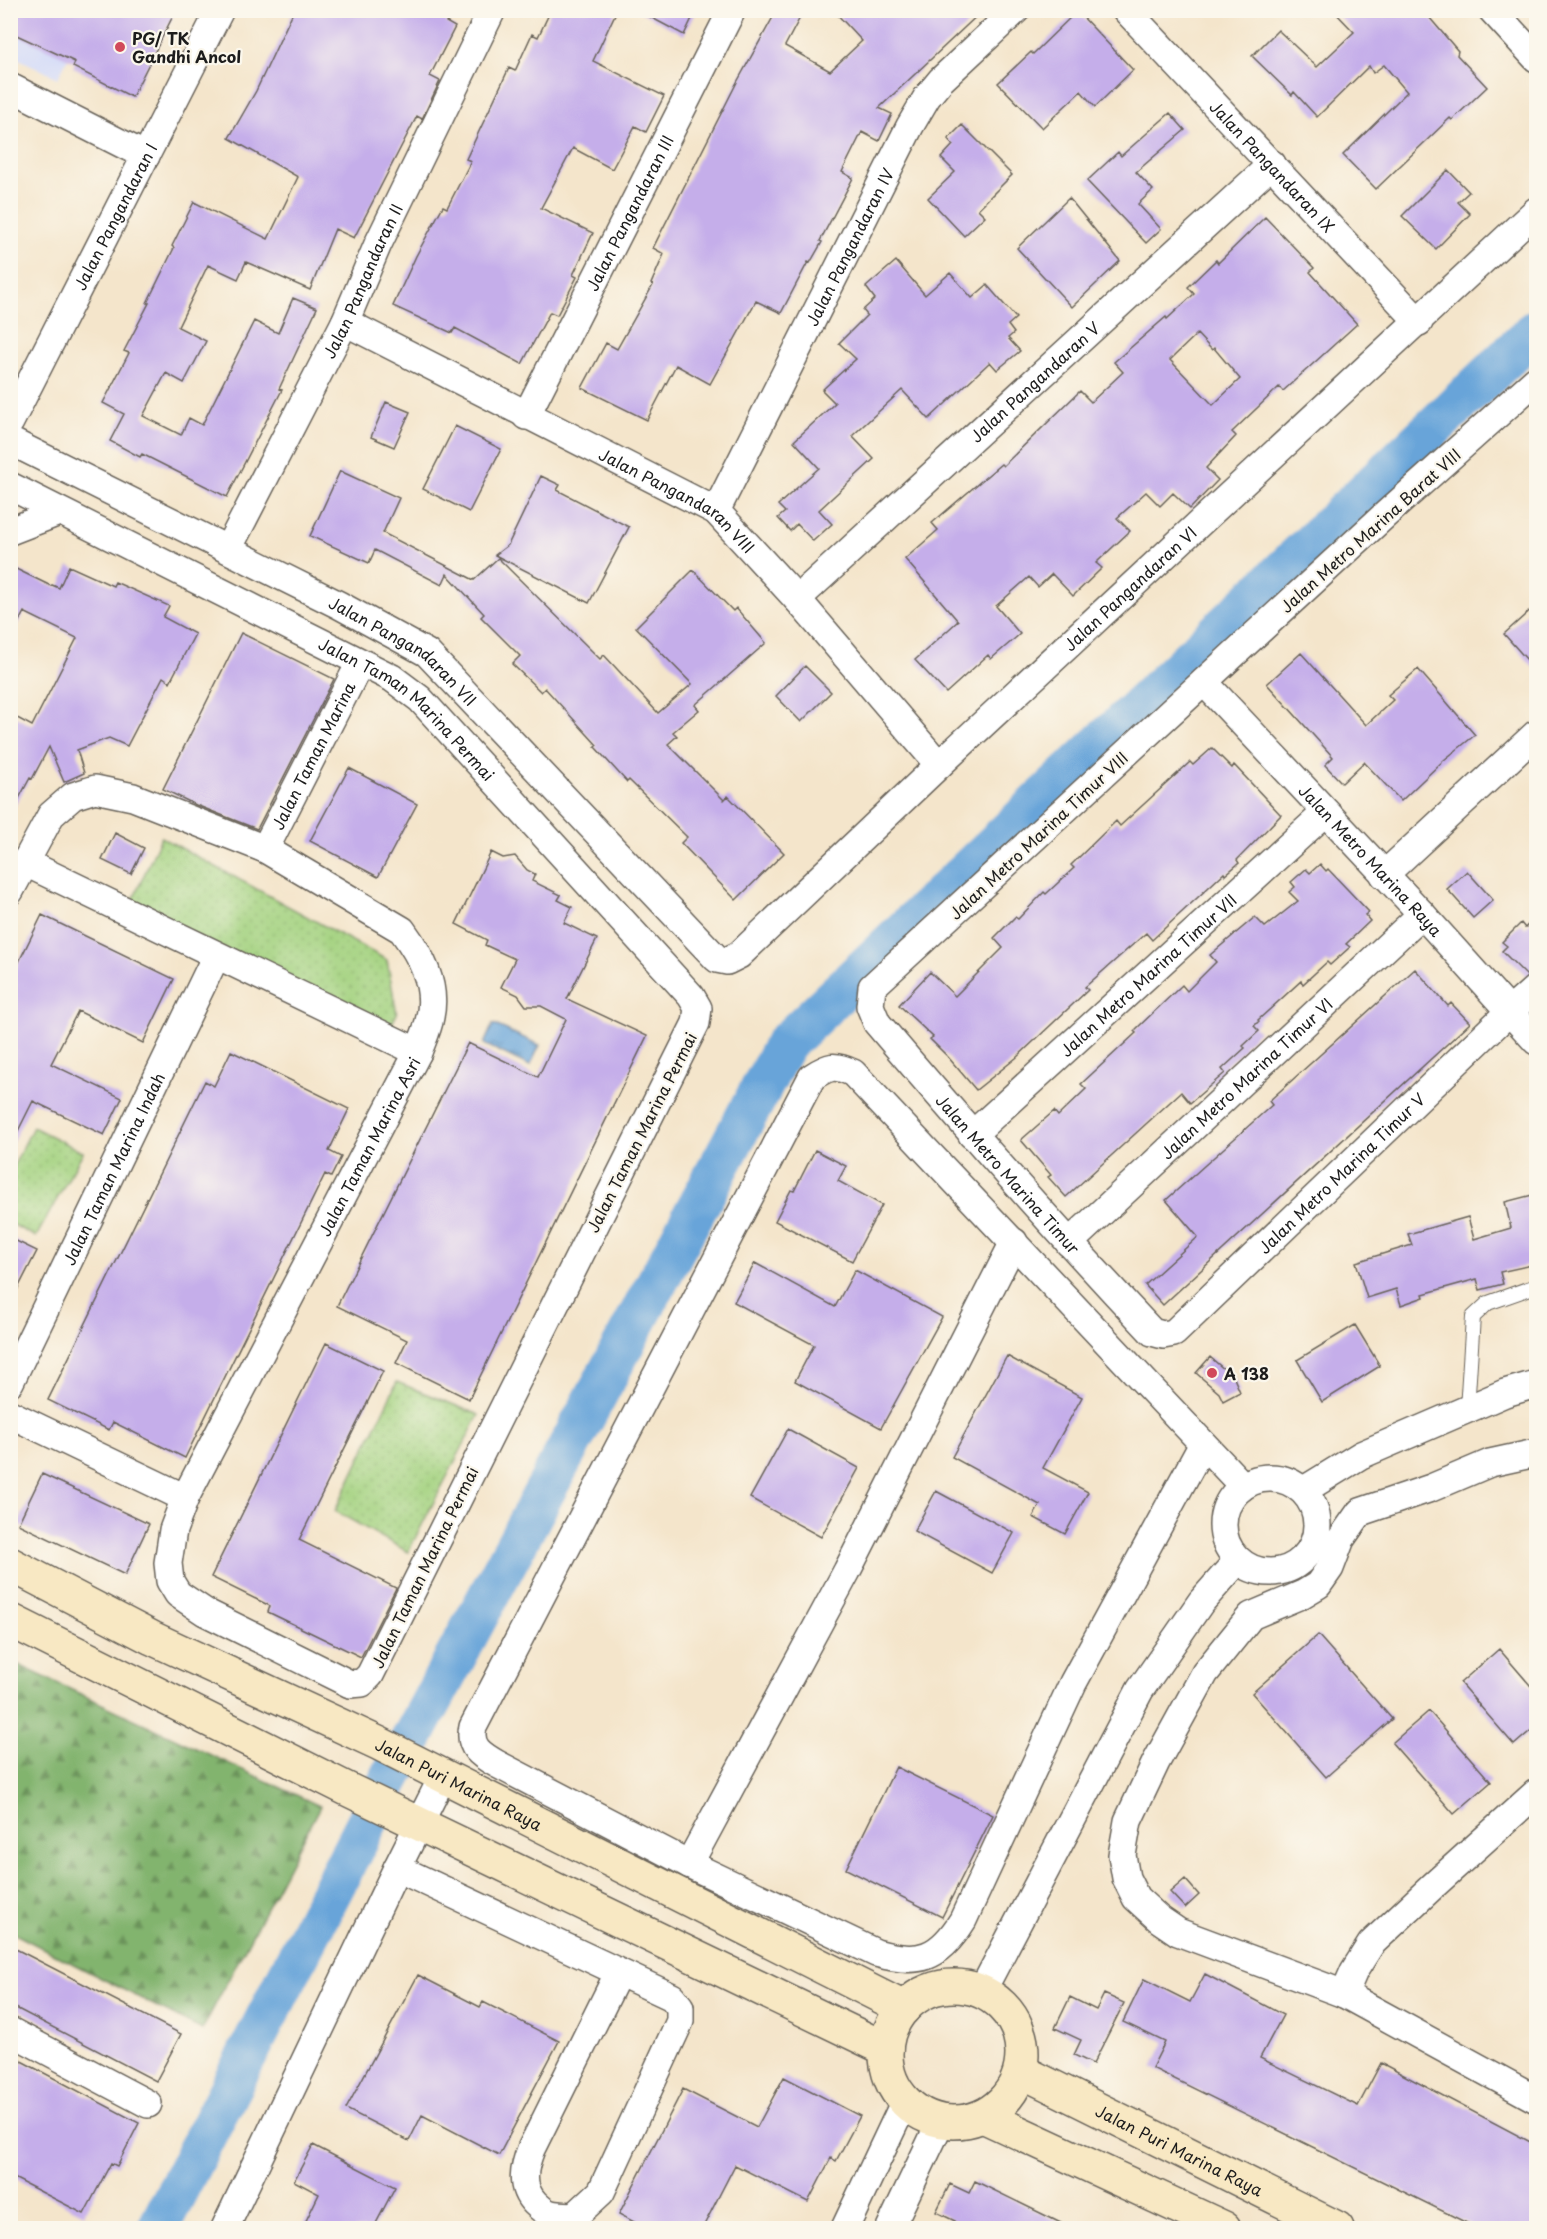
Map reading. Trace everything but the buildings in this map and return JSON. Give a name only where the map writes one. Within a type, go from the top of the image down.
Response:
[{"type":"street","name":"Jalan Pangandaran I","points":[[10,422],[220,10]]},
{"type":"street","name":"Jalan Pangandaran II","points":[[228,549],[345,322],[378,244],[492,10]]},
{"type":"street","name":"Jalan Pangandaran III","points":[[526,416],[732,10]]},
{"type":"street","name":"Jalan Pangandaran IV","points":[[717,511],[910,126],[927,97],[941,80],[1016,10]]},
{"type":"street","name":"Jalan Pangandaran IX","points":[[1126,10],[1419,321]]},
{"type":"street","points":[[1492,10],[1536,58]]},
{"type":"street","points":[[10,87],[146,156]]},
{"type":"street","name":"Jalan Pangandaran V","points":[[797,599],[1272,164]]},
{"type":"street","name":"Jalan Pangandaran VI","points":[[721,961],[727,961],[739,955],[939,765],[1536,211]]},
{"type":"street","name":"Jalan Pangandaran VIII","points":[[345,322],[526,416],[717,511],[797,599],[939,765]]},
{"type":"street","name":"Jalan Metro Marina Barat VIII","points":[[1204,682],[1536,380]]},
{"type":"street","name":"Jalan Pangandaran VII","points":[[10,441],[339,605],[427,653],[721,961]]},
{"type":"street","name":"Jalan Taman Marina Permai","points":[[10,486],[392,678],[420,699],[691,996],[698,1008],[696,1023],[370,1675],[362,1683],[350,1684],[205,1612],[178,1594],[170,1581],[168,1563],[173,1530],[185,1498]]},
{"type":"street","points":[[10,531],[59,512]]},
{"type":"street","name":"Jalan Taman Marina","points":[[265,849],[360,663]]},
{"type":"street","name":"Jalan Metro Marina Raya","points":[[1204,682],[1422,914],[1536,1041]]},
{"type":"street","name":"Jalan Metro Marina Timur VIII","points":[[872,987],[1204,682]]},
{"type":"street","points":[[1384,875],[1536,734]]},
{"type":"street","points":[[10,891],[51,814],[73,796],[95,789],[134,796],[265,849]]},
{"type":"street","name":"Jalan Metro Marina Timur VII","points":[[972,1136],[1325,813]]},
{"type":"street","name":"Jalan Taman Marina Asri","points":[[185,1498],[418,1052],[430,1016],[431,983],[418,951],[402,930],[265,849]]},
{"type":"street","points":[[24,862],[418,1052]]},
{"type":"street","name":"Jalan Metro Marina Timur VI","points":[[1069,1243],[1422,914]]},
{"type":"street","name":"Jalan Taman Marina Indah","points":[[10,1382],[216,956]]},
{"type":"street","name":"Jalan Metro Marina Timur","points":[[872,987],[870,1006],[877,1023],[972,1136],[1152,1332],[1163,1335],[1174,1333]]},
{"type":"street","name":"Jalan Metro Marina Timur V","points":[[1174,1333],[1536,988]]},
{"type":"street","points":[[1203,1444],[1072,1683],[963,1920],[951,1940],[931,1955],[901,1960],[876,1953],[689,1864],[480,1755],[474,1747],[472,1732],[812,1077],[826,1069],[838,1066],[853,1073],[1243,1486]]},
{"type":"street","points":[[689,1864],[847,1571],[1014,1242]]},
{"type":"street","points":[[1304,1490],[1361,1455],[1467,1409],[1536,1383]]},
{"type":"street","points":[[10,1414],[185,1498]]},
{"type":"street","points":[[1536,1453],[1490,1463],[1431,1488],[1360,1512],[1341,1539],[1330,1568],[1318,1585],[1303,1594],[1251,1616],[1205,1673],[1156,1762],[1128,1821],[1122,1855],[1126,1878],[1136,1898],[1159,1919],[1178,1932],[1344,1994],[1536,2099]]},
{"type":"street","points":[[1263,1478],[1285,1480],[1304,1490],[1315,1508],[1318,1529],[1312,1550],[1297,1565],[1277,1573],[1256,1571],[1238,1560],[1229,1549],[1224,1536],[1223,1522],[1226,1509],[1233,1496],[1243,1486],[1263,1478]]},
{"type":"street","points":[[982,1991],[1140,1690],[1201,1602],[1238,1560]]},
{"type":"street","name":"Jalan Puri Marina Raya","points":[[10,1564],[152,1638],[378,1743],[904,2008]]},
{"type":"street","points":[[10,1620],[351,1791],[886,2049]]},
{"type":"street","points":[[316,1772],[337,1725]]},
{"type":"street","points":[[225,2229],[396,1868],[404,1815],[443,1776]]},
{"type":"street","points":[[1344,1994],[1354,1971],[1371,1944],[1536,1793]]},
{"type":"street","points":[[396,1868],[619,1971],[672,1997],[680,2007],[680,2021],[601,2192],[575,2216],[549,2214],[528,2197],[524,2181],[524,2166],[619,1971]]},
{"type":"street","points":[[961,1986],[982,1991],[1002,2004],[1016,2024],[1023,2047],[1021,2071],[1013,2090],[1000,2105],[983,2116],[963,2122],[941,2121],[921,2114],[905,2101],[894,2086],[887,2068],[886,2049],[892,2027],[904,2008],[920,1995],[940,1987],[961,1986]]},
{"type":"street","points":[[10,2031],[148,2104]]},
{"type":"street","name":"Jalan Puri Marina Raya","points":[[1021,2071],[1337,2229]]},
{"type":"street","points":[[845,2229],[905,2101]]},
{"type":"street","points":[[983,2116],[1224,2229]]},
{"type":"street","points":[[890,2229],[941,2121]]},
{"type":"lane","points":[[1467,1409],[1473,1317],[1488,1304],[1536,1286]]},
{"type":"shaded area","points":[[10,11],[91,11],[58,78],[11,55]]},
{"type":"green space","points":[[161,837],[387,960],[397,1014],[385,1037],[132,902]]},
{"type":"green space","points":[[33,1127],[83,1152],[36,1237],[10,1223],[11,1171]]},
{"type":"green space","points":[[397,1382],[479,1415],[408,1552],[335,1511]]},
{"type":"green space","points":[[10,1661],[320,1806],[202,2030],[11,1932]]},
{"type":"water","points":[[493,1024],[540,1045],[530,1066],[484,1044]]},
{"type":"waterway","points":[[158,2228],[367,1822],[785,1044],[1536,330]]},
{"type":"place","name":"PG/ TK Gandhi Ancol","points":[[120,47]]},
{"type":"place","name":"A 138","points":[[1212,1373]]}]
